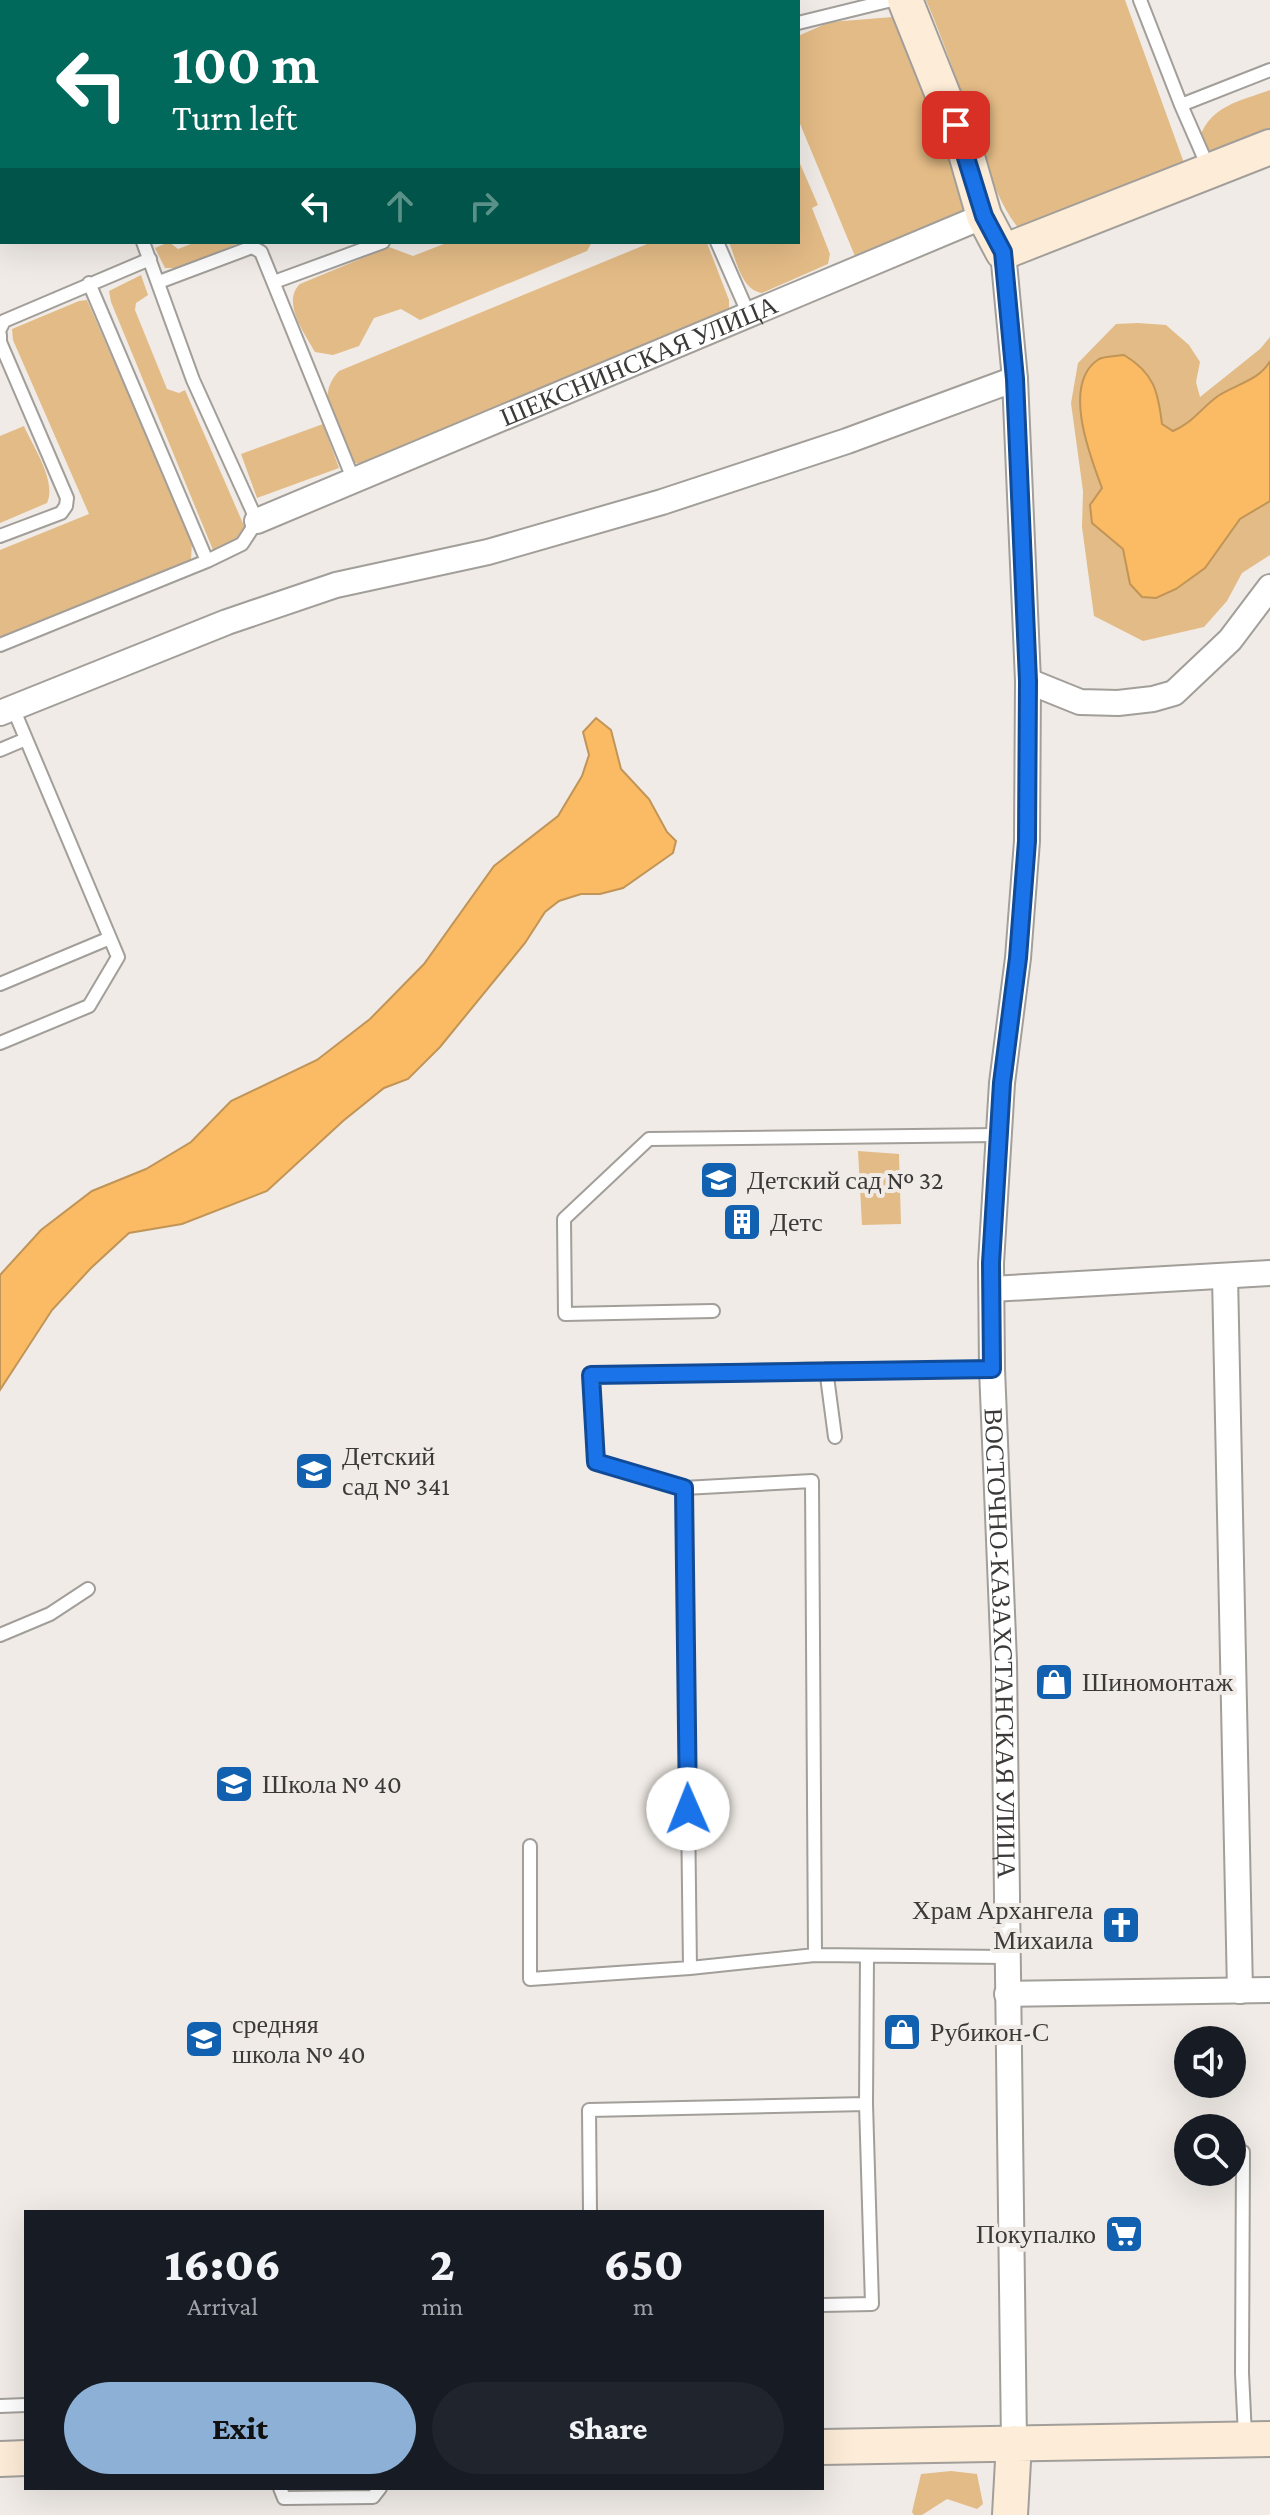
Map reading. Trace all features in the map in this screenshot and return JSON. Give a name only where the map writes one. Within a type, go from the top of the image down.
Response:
[{"type":"street","points":[[905,0],[965,150],[984,216],[1003,252],[1270,147]]},
{"type":"street","name":"ШЕКСНИНСКАЯ УЛИЦА","points":[[257,521],[984,216]]},
{"type":"street","name":"ВОСТОЧНО-КАЗАХСТАНСКАЯ УЛИЦА","points":[[1003,252],[1015,379],[1028,681],[1027,841],[999,1135],[992,1289],[992,1369],[1004,1662],[1014,2443],[1010,2515]]},
{"type":"street","points":[[6,710],[227,622],[336,585],[488,552],[662,502],[847,441],[1015,379]]},
{"type":"street","points":[[1028,681],[1080,702],[1118,703],[1174,693],[1230,640],[1270,587]]},
{"type":"street","points":[[992,1289],[1270,1273]]},
{"type":"street","points":[[1225,1276],[1240,1991]]},
{"type":"street","points":[[1007,1994],[1270,1990]]},
{"type":"street","points":[[824,2447],[1258,2439]]},
{"type":"street","points":[[0,2459],[24,2458]]},
{"type":"lane","points":[[800,23],[892,0]]},
{"type":"lane","points":[[1140,0],[1210,172]]},
{"type":"lane","points":[[1181,105],[1270,70]]},
{"type":"lane","points":[[144,244],[193,380],[257,521]]},
{"type":"lane","points":[[274,282],[378,244]]},
{"type":"lane","points":[[718,244],[749,315]]},
{"type":"lane","points":[[159,282],[252,247],[261,252],[354,481]]},
{"type":"lane","points":[[0,536],[61,513],[67,498],[0,342],[4,321],[150,259]]},
{"type":"lane","points":[[89,283],[207,561]]},
{"type":"lane","name":"ШЕКСНИНСКАЯ УЛИЦА","points":[[0,645],[207,561],[242,544],[257,521]]},
{"type":"lane","points":[[0,1043],[89,1006],[118,957],[26,739],[6,710]]},
{"type":"lane","points":[[0,750],[26,739]]},
{"type":"lane","points":[[0,984],[110,938]]},
{"type":"lane","points":[[713,1311],[565,1314],[564,1219],[649,1139],[999,1135]]},
{"type":"lane","points":[[815,1955],[812,1481],[684,1488],[596,1462],[591,1375],[826,1369],[992,1369]]},
{"type":"lane","points":[[826,1369],[835,1437]]},
{"type":"lane","points":[[684,1488],[690,1968]]},
{"type":"lane","points":[[0,1635],[50,1614],[88,1589]]},
{"type":"lane","points":[[530,1846],[530,1979],[690,1968],[815,1955],[1007,1957]]},
{"type":"lane","points":[[824,2305],[872,2304],[866,2104],[867,1956]]},
{"type":"lane","points":[[590,2210],[589,2110],[866,2104]]},
{"type":"lane","points":[[1243,2186],[1242,2373],[1258,2439]]},
{"type":"lane","points":[[0,2406],[24,2405]]},
{"type":"lane","points":[[281,2490],[284,2498],[373,2497],[378,2490]]},
{"type":"shaded area","points":[[926,0],[1125,0],[1184,163],[1020,230],[994,184]]},
{"type":"shaded area","points":[[893,17],[903,25],[973,212],[857,261],[800,124],[800,35],[830,22]]},
{"type":"shaded area","points":[[1270,90],[1270,136],[1214,155],[1206,149],[1200,137],[1205,126],[1219,111]]},
{"type":"shaded area","points":[[800,164],[818,205],[812,208],[830,254],[828,264],[762,293],[749,286],[730,244],[800,244]]},
{"type":"shaded area","points":[[164,244],[172,244],[178,249],[191,244],[236,244],[180,268],[165,268],[155,248]]},
{"type":"shaded area","points":[[444,244],[591,244],[587,251],[420,320],[401,309],[374,318],[359,346],[333,355],[315,352],[294,309],[295,291],[300,284],[389,247],[413,256]]},
{"type":"shaded area","points":[[647,244],[707,244],[729,300],[729,312],[363,464],[353,463],[347,455],[330,412],[328,391],[339,371]]},
{"type":"shaded area","points":[[141,275],[148,295],[136,303],[135,310],[167,389],[179,393],[185,390],[245,528],[237,541],[213,550],[111,302],[109,291]]},
{"type":"shaded area","points":[[87,300],[192,541],[191,560],[183,566],[0,640],[0,550],[89,514],[13,340],[12,329]]},
{"type":"shaded area","points":[[1116,324],[1166,325],[1189,345],[1200,362],[1196,382],[1200,397],[1260,349],[1270,337],[1270,555],[1242,573],[1227,601],[1204,627],[1143,641],[1094,616],[1082,527],[1083,491],[1071,403],[1078,363]]},
{"type":"shaded area","points":[[1124,355],[1148,376],[1159,402],[1162,424],[1173,431],[1218,396],[1260,373],[1270,361],[1270,501],[1240,519],[1205,568],[1176,589],[1156,598],[1142,597],[1130,584],[1123,549],[1092,523],[1090,505],[1102,488],[1082,420],[1082,385],[1088,370],[1099,359]]},
{"type":"shaded area","points":[[323,424],[339,468],[257,498],[241,454]]},
{"type":"shaded area","points":[[24,426],[49,485],[47,503],[0,523],[0,436]]},
{"type":"shaded area","points":[[596,718],[611,730],[621,769],[649,799],[667,832],[676,841],[673,853],[623,888],[600,894],[581,894],[559,901],[545,912],[525,943],[440,1047],[408,1079],[384,1088],[343,1121],[267,1191],[182,1224],[129,1233],[52,1310],[0,1390],[0,1275],[41,1230],[92,1191],[146,1169],[191,1142],[231,1101],[317,1060],[370,1019],[424,964],[494,866],[558,816],[582,776],[589,755],[583,732]]},
{"type":"shaded area","points":[[858,1151],[899,1154],[901,1224],[862,1225]]},
{"type":"shaded area","points":[[951,2471],[977,2474],[983,2504],[977,2509],[947,2499],[922,2515],[914,2515],[912,2512],[921,2474]]},
{"type":"place","name":"Детский сад № 32","points":[[719,1180]]},
{"type":"place","name":"Детс","points":[[742,1222]]},
{"type":"place","name":"Детский сад № 341","points":[[314,1471]]},
{"type":"place","name":"Шиномонтаж","points":[[1054,1682]]},
{"type":"place","name":"Школа № 40","points":[[234,1784]]},
{"type":"place","name":"Храм Архангела Михаила","points":[[1121,1925]]},
{"type":"place","name":"Рубикон-С","points":[[902,2032]]},
{"type":"place","name":"средняя школа № 40","points":[[204,2039]]},
{"type":"place","name":"Покупалко","points":[[1124,2234]]},
{"type":"route","points":[[688,1809],[684,1488],[596,1462],[591,1375],[826,1369],[992,1369],[991,1263],[1002,1083],[1018,958],[1027,841],[1028,681],[1015,379],[1003,252],[984,216],[956,125]]}]
